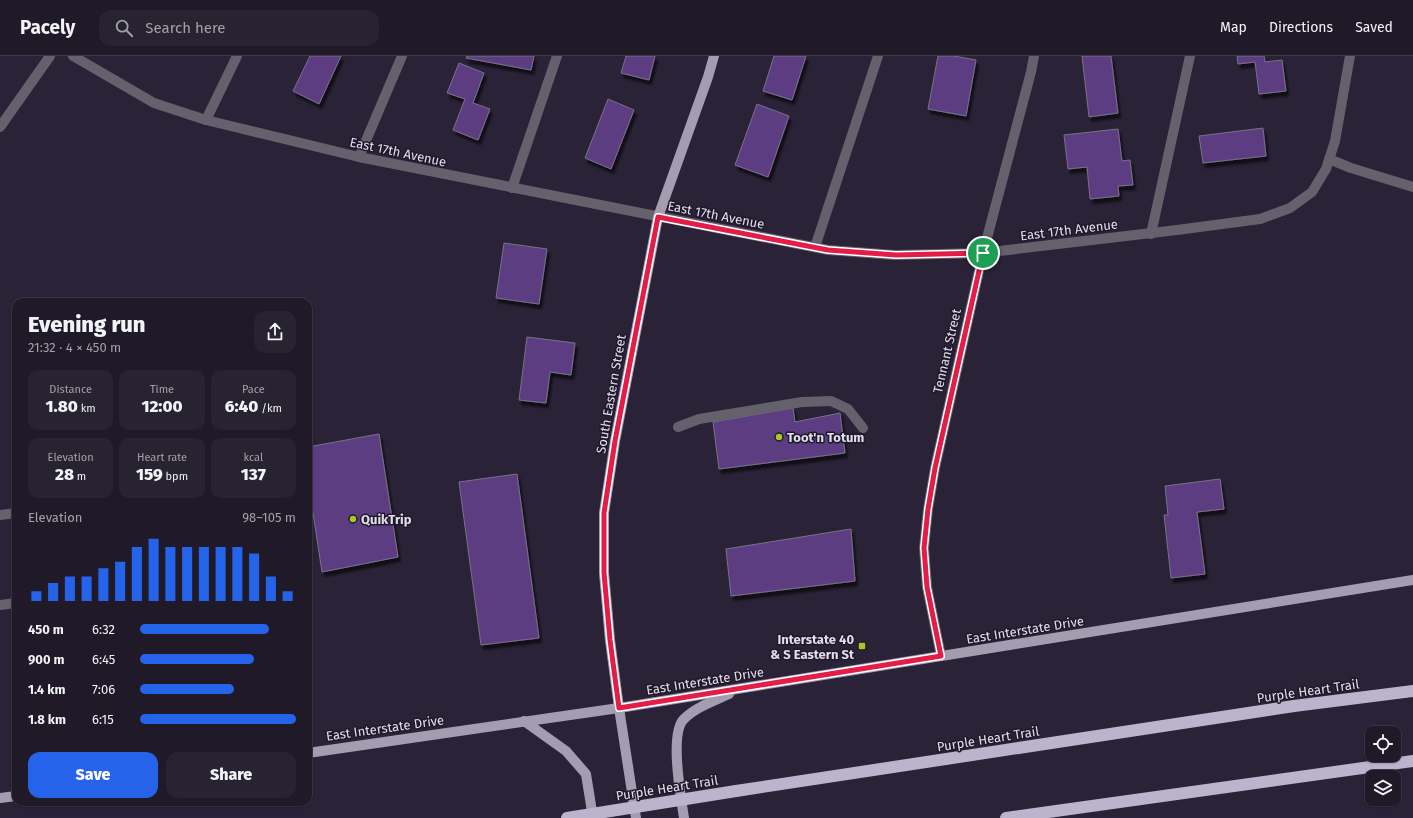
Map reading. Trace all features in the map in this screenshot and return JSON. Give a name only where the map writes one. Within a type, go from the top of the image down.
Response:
[{"type":"highway","name":"Purple Heart Trail","points":[[567,818],[1294,706],[1413,691]]},
{"type":"highway","points":[[1006,818],[1413,761]]},
{"type":"main road","name":"South Eastern Street","points":[[636,818],[610,640],[604,573],[604,513],[615,441],[658,217],[708,77],[714,56]]},
{"type":"main road","name":"East Interstate Drive","points":[[312,752],[619,708],[1413,580]]},
{"type":"main road","points":[[684,818],[679,789],[676,742],[682,720],[699,708],[742,688]]},
{"type":"main road","points":[[524,721],[566,751],[586,774],[593,818]]},
{"type":"main road","points":[[0,798],[12,796]]},
{"type":"street","points":[[0,127],[50,56]]},
{"type":"street","name":"East 17th Avenue","points":[[73,56],[154,103],[206,120],[359,158],[828,250],[896,255],[983,253],[1151,234],[1260,219],[1290,208],[1312,192],[1326,170],[1335,140],[1350,56]]},
{"type":"street","points":[[206,120],[237,56]]},
{"type":"street","points":[[359,158],[402,56]]},
{"type":"street","points":[[512,188],[557,56]]},
{"type":"street","points":[[815,247],[878,56]]},
{"type":"street","name":"Tennant Street","points":[[941,656],[927,587],[924,548],[928,509],[935,468],[983,253],[1034,56]]},
{"type":"street","points":[[1151,234],[1190,56]]},
{"type":"street","points":[[1329,159],[1351,168],[1413,187]]},
{"type":"street","points":[[678,427],[699,418],[802,402],[831,402],[848,409],[863,428]]},
{"type":"street","points":[[0,515],[12,514]]},
{"type":"street","points":[[0,605],[12,604]]},
{"type":"building","points":[[310,56],[341,56],[319,104],[293,91]]},
{"type":"building","points":[[467,56],[534,56],[531,70],[466,58]]},
{"type":"building","points":[[626,56],[655,56],[649,80],[621,73]]},
{"type":"building","points":[[774,56],[806,56],[792,100],[763,91]]},
{"type":"building","points":[[938,56],[954,56],[976,60],[966,116],[928,109]]},
{"type":"building","points":[[1082,56],[1111,56],[1118,113],[1089,117]]},
{"type":"building","points":[[1237,56],[1264,56],[1265,62],[1282,60],[1286,91],[1259,94],[1255,62],[1238,64]]},
{"type":"building","points":[[459,63],[484,73],[473,103],[490,109],[478,140],[453,130],[465,99],[447,93]]},
{"type":"building","points":[[608,99],[634,110],[611,169],[585,158]]},
{"type":"building","points":[[757,104],[789,116],[768,177],[735,165]]},
{"type":"building","points":[[1263,128],[1266,156],[1203,163],[1199,136]]},
{"type":"building","points":[[1118,129],[1122,161],[1130,160],[1133,185],[1118,186],[1119,196],[1090,199],[1087,167],[1068,169],[1064,135]]},
{"type":"building","points":[[504,243],[547,249],[539,304],[496,298]]},
{"type":"building","points":[[527,337],[575,343],[571,375],[550,372],[546,403],[519,400]]},
{"type":"building","name":"Toot'n Totum","points":[[793,408],[795,422],[840,413],[845,453],[719,469],[713,422]]},
{"type":"building","name":"QuikTrip","points":[[379,434],[398,557],[322,572],[312,506],[312,446]]},
{"type":"building","points":[[517,474],[539,638],[481,645],[459,482]]},
{"type":"building","points":[[1220,479],[1224,509],[1197,512],[1205,574],[1171,578],[1164,515],[1168,515],[1165,486]]},
{"type":"building","points":[[851,529],[855,581],[731,596],[726,549]]},
{"type":"place","name":"Toot'n Totum","points":[[779,437]]},
{"type":"place","name":"QuikTrip","points":[[353,519]]},
{"type":"place","name":"Interstate 40 & S Eastern St","points":[[862,646]]},
{"type":"route","points":[[658,217],[828,250],[896,255],[983,253],[935,468],[928,509],[924,548],[927,587],[941,656],[619,708],[610,640],[604,573],[604,513],[615,441],[658,217]]}]
